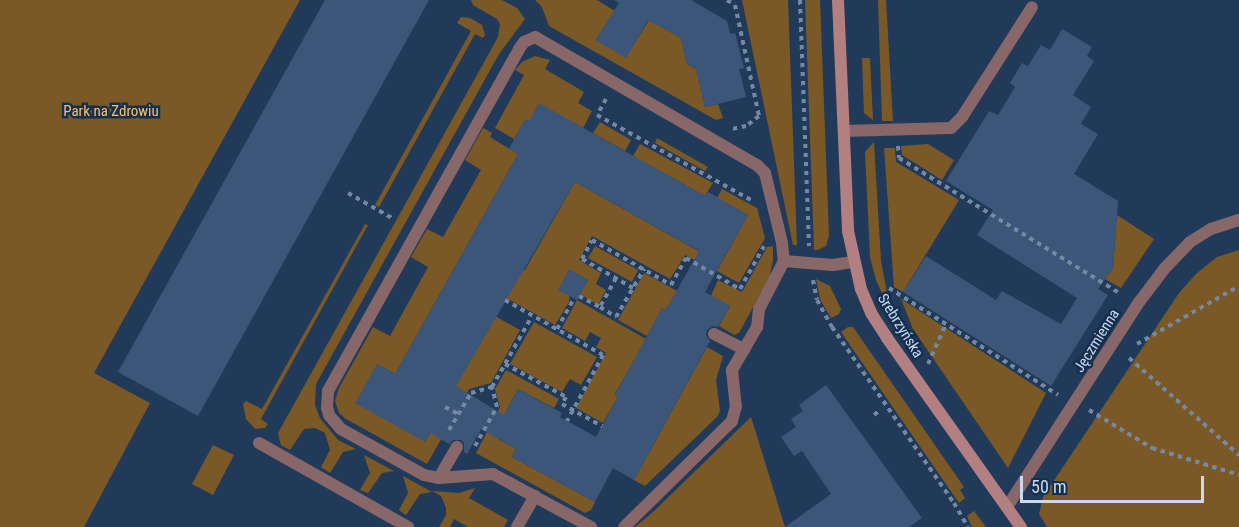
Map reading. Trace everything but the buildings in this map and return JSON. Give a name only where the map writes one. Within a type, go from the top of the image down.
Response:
[{"type":"street","name":"Srebrzyńska","points":[[838,0],[848,231],[853,262],[871,313],[1021,527]]},
{"type":"street","points":[[844,131],[951,128],[957,124],[1032,7]]},
{"type":"street","points":[[591,527],[493,474],[439,478],[424,475],[341,429],[329,416],[328,391],[524,42],[535,37],[758,165],[765,173],[784,261],[759,309],[757,327],[732,370],[736,406],[732,421],[624,527]]},
{"type":"street","name":"Jęczmienna","points":[[1007,507],[1140,301],[1176,254],[1190,242],[1211,230],[1239,220]]},
{"type":"street","points":[[784,261],[833,265],[853,262]]},
{"type":"street","points":[[714,334],[744,349]]},
{"type":"street","points":[[259,443],[408,527]]},
{"type":"street","points":[[439,478],[457,447]]},
{"type":"street","points":[[517,527],[535,496]]},
{"type":"path","points":[[721,124],[731,130],[733,127],[746,126],[759,116],[735,5],[727,0]]},
{"type":"path","points":[[615,83],[597,115],[760,205]]},
{"type":"path","points":[[898,131],[899,158],[1120,294]]},
{"type":"path","points":[[348,193],[392,218]]},
{"type":"path","points":[[633,288],[582,259],[592,240],[671,285],[686,258],[740,289],[766,243],[780,239]]},
{"type":"path","points":[[579,296],[616,317],[644,269]]},
{"type":"path","points":[[600,308],[616,279]]},
{"type":"path","points":[[1137,344],[1239,286]]},
{"type":"path","points":[[889,288],[1075,404],[1152,448],[1239,475]]},
{"type":"path","points":[[557,329],[574,298]]},
{"type":"path","points":[[505,300],[603,355],[567,421]]},
{"type":"path","points":[[447,434],[471,393],[492,387],[532,316]]},
{"type":"path","points":[[928,364],[946,324]]},
{"type":"path","points":[[1129,358],[1239,455]]},
{"type":"path","points":[[506,364],[566,397],[562,404],[602,426]]},
{"type":"path","points":[[461,476],[497,407],[492,387]]},
{"type":"path","points":[[445,407],[458,414]]},
{"type":"path","points":[[874,415],[880,410]]},
{"type":"green space","name":"Park na Zdrowiu","points":[[0,0],[300,0],[94,373],[150,403],[84,527],[0,527]]},
{"type":"green space","points":[[471,0],[502,0],[517,8],[525,19],[499,54],[316,384],[315,405],[320,418],[338,440],[356,449],[343,452],[330,473],[321,467],[330,450],[325,433],[315,428],[304,429],[290,450],[281,445],[278,433],[498,37],[500,24],[497,19],[473,5]]},
{"type":"green space","points":[[535,0],[597,0],[615,11],[626,57],[649,20],[681,38],[687,64],[696,69],[705,107],[718,104],[723,118],[716,120],[549,26],[542,7]]},
{"type":"green space","points":[[742,0],[788,0],[797,245],[793,245]]},
{"type":"green space","points":[[805,0],[820,0],[829,236],[826,246],[818,250],[814,250]]},
{"type":"green space","points":[[878,0],[886,0],[893,121],[882,121]]},
{"type":"green space","points":[[461,17],[470,18],[482,25],[485,35],[483,38],[475,34],[379,207],[375,205],[471,31],[457,23]]},
{"type":"green space","points":[[535,56],[550,60],[545,69],[584,92],[578,103],[592,111],[583,128],[525,120],[514,139],[495,128],[524,75],[515,70],[522,62]]},
{"type":"green space","points":[[862,58],[870,58],[873,120],[864,113]]},
{"type":"green space","points":[[600,122],[631,140],[625,151],[593,133]]},
{"type":"green space","points":[[483,128],[492,133],[490,137],[518,154],[395,374],[377,364],[425,442],[441,414],[452,420],[427,464],[346,419],[339,413],[335,401],[339,388],[373,327],[390,336],[428,267],[411,257],[427,229],[443,237],[481,170],[465,160]]},
{"type":"green space","points":[[657,138],[708,167],[705,171],[655,143]]},
{"type":"green space","points":[[874,142],[881,261],[891,313],[876,280],[870,257],[865,152]]},
{"type":"green space","points":[[640,144],[713,183],[705,196],[633,156]]},
{"type":"green space","points":[[928,144],[954,160],[942,180],[902,155],[901,146]]},
{"type":"green space","points":[[884,148],[895,148],[896,162],[959,200],[903,292],[894,287]]},
{"type":"green space","points":[[575,182],[709,257],[704,265],[685,255],[670,279],[592,236],[579,260],[601,273],[596,284],[606,290],[598,305],[580,294],[588,280],[570,270],[569,302],[555,325],[506,298],[522,269],[525,270]]},
{"type":"green space","points":[[722,189],[757,208],[765,238],[739,283],[717,271],[748,215],[717,198]]},
{"type":"green space","points":[[1117,215],[1154,239],[1121,288],[1105,279],[1113,268]]},
{"type":"green space","points":[[365,224],[368,225],[261,419],[268,424],[265,428],[255,429],[246,419],[243,404],[246,401],[262,409]]},
{"type":"green space","points":[[595,246],[638,270],[632,282],[588,258]]},
{"type":"green space","points":[[773,246],[773,261],[769,278],[739,333],[734,335],[719,326],[730,306],[711,296],[718,280],[742,292],[767,247]]},
{"type":"green space","points":[[1239,250],[1239,527],[1047,527],[1039,514],[1043,497],[1179,293],[1196,274],[1217,257]]},
{"type":"green space","points":[[644,273],[677,291],[666,310],[662,308],[647,336],[618,320]]},
{"type":"green space","points":[[816,279],[830,286],[841,309],[839,314],[831,318],[820,299]]},
{"type":"green space","points":[[901,299],[1046,393],[1008,468],[913,329]]},
{"type":"green space","points":[[577,300],[646,339],[615,394],[618,397],[603,423],[576,408],[606,353],[596,347],[601,338],[590,332],[585,341],[562,328]]},
{"type":"green space","points":[[495,316],[520,330],[491,383],[469,389],[458,410],[446,403]]},
{"type":"green space","points":[[534,322],[597,357],[581,385],[570,379],[562,392],[510,364]]},
{"type":"green space","points":[[848,327],[853,327],[964,487],[960,490],[965,498],[959,503],[841,332]]},
{"type":"green space","points":[[707,347],[723,356],[716,380],[720,411],[717,417],[645,486],[634,480]]},
{"type":"green space","points":[[506,370],[559,399],[554,408],[518,389],[505,413],[510,416],[498,439],[516,449],[512,457],[595,502],[591,510],[585,513],[476,453],[500,407],[495,389]]},
{"type":"green space","points":[[751,417],[785,527],[635,527],[653,512]]},
{"type":"green space","points":[[213,445],[234,455],[213,495],[192,484]]},
{"type":"green space","points":[[364,455],[394,471],[382,473],[368,493],[360,490],[370,473]]},
{"type":"green space","points":[[403,476],[432,492],[420,494],[406,515],[399,510],[408,493]]},
{"type":"green space","points":[[475,488],[469,498],[508,520],[504,527],[468,527],[454,519],[450,527],[439,527],[446,515],[446,508],[441,496],[432,491],[459,493]]},
{"type":"green space","points":[[974,511],[986,527],[972,527],[967,516]]}]
